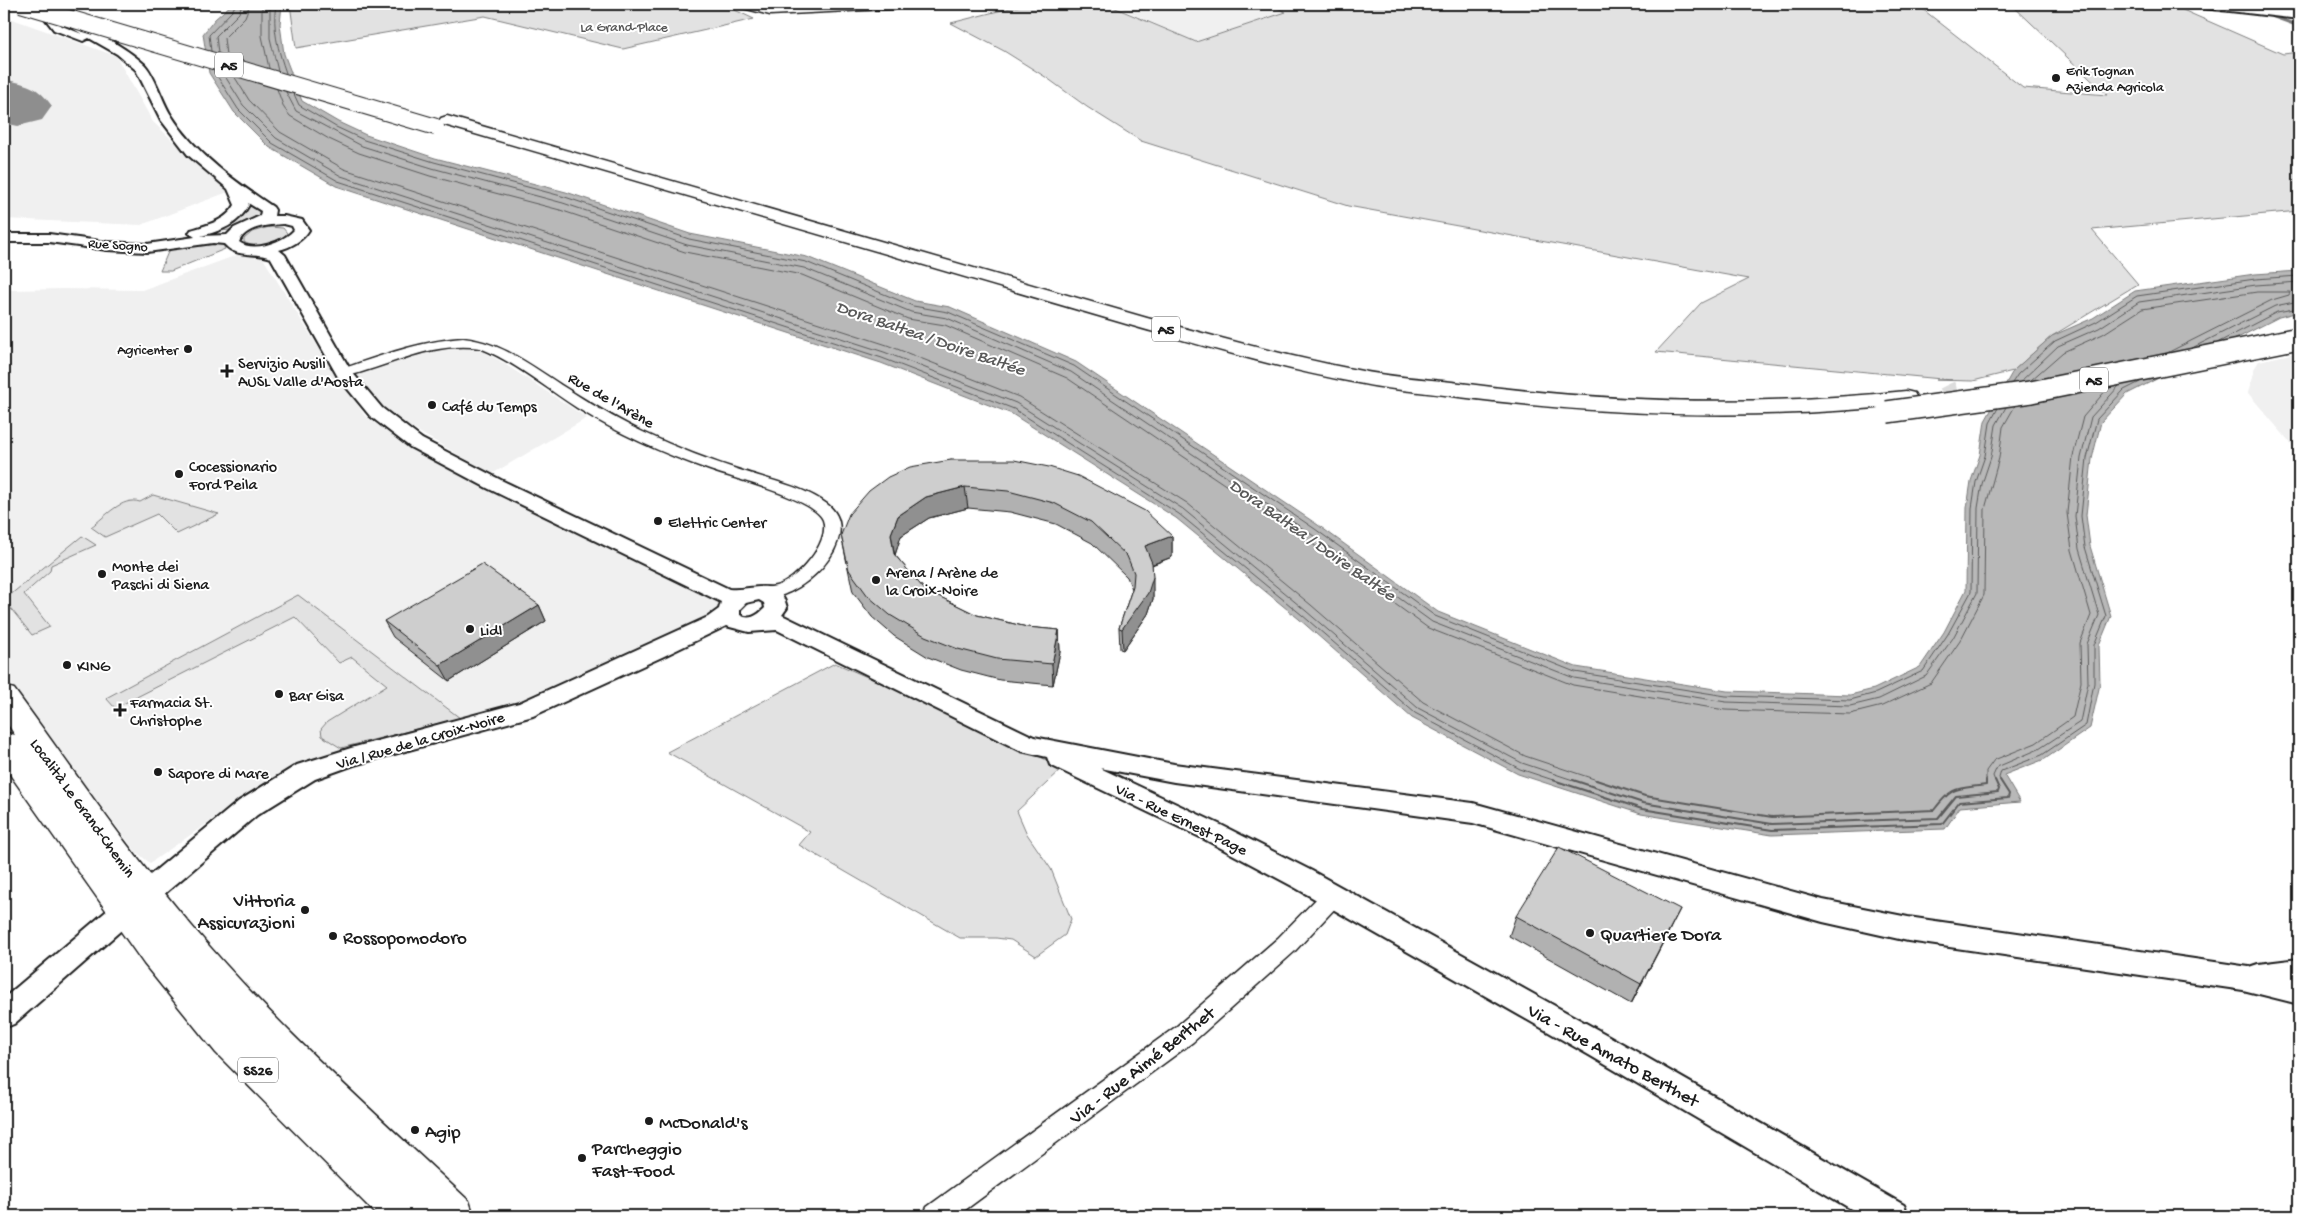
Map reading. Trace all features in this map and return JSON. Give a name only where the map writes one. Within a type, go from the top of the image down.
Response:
[{"type":"main road","name":"A5","points":[[21,4],[1140,322],[1255,354],[1359,377],[1537,400],[1623,406],[1744,409],[1848,404],[1906,398],[2072,372],[2299,326]]},
{"type":"main road","name":"A5","points":[[48,4],[1128,333],[1257,366],[1375,390],[1556,417],[1734,420],[1887,412],[2031,392],[2299,338]]},
{"type":"main road","points":[[2204,4],[2299,15]]},
{"type":"main road","name":"Località Le Grand-Chemin","points":[[4,696],[86,812],[136,902]]},
{"type":"main road","name":"Località Le Grand-Chemin","points":[[4,743],[136,902]]},
{"type":"main road","points":[[136,902],[178,935],[290,1058],[454,1216]]},
{"type":"main road","name":"SS26","points":[[136,902],[156,953],[228,1041],[407,1216]]},
{"type":"street","points":[[52,4],[48,16],[50,22],[58,29],[112,46]]},
{"type":"street","points":[[73,4],[68,15],[71,23],[112,46],[141,68],[165,117],[193,152],[221,176],[234,187],[268,210],[267,218],[237,234],[232,240],[233,245],[240,249],[281,249],[302,230],[298,223],[291,221],[280,210],[221,176]]},
{"type":"street","points":[[738,4],[770,12],[928,4]]},
{"type":"street","points":[[2262,4],[2279,12]]},
{"type":"street","points":[[78,240],[162,238],[212,229],[233,218],[239,212],[242,205],[234,187]]},
{"type":"street","name":"Rue Sogno","points":[[4,238],[124,243],[160,242],[212,235],[275,221],[291,221]]},
{"type":"street","name":"Rue Sogno","points":[[78,240],[107,246],[147,248],[213,239],[232,240]]},
{"type":"street","points":[[281,249],[344,373],[376,412],[422,447],[748,625],[769,605],[1029,745],[1174,773],[1430,806],[1473,814],[1823,911],[1908,929],[2243,978],[2299,992]]},
{"type":"street","name":"Rue de l'Arène","points":[[344,373],[445,343],[467,342],[482,345],[542,378],[623,428],[715,467],[799,496],[824,510],[830,518],[832,528],[828,545],[816,566],[769,605]]},
{"type":"street","name":"Via / Rue de la Croix-Noire","points":[[4,1015],[248,808],[306,772],[351,757],[526,710],[560,696],[726,612],[739,598],[769,605]]},
{"type":"street","name":"Via - Rue Ernest Page","points":[[1029,745],[1148,801],[1303,878],[1333,896]]},
{"type":"street","name":"Via - Rue Aimé Berthet","points":[[936,1216],[1185,1034],[1286,945],[1333,896]]},
{"type":"street","name":"Via - Rue Amato Berthet","points":[[1333,896],[1667,1082],[1893,1216]]},
{"type":"street","points":[[2243,978],[2299,971]]},
{"type":"shaded area","points":[[1116,4],[1269,4],[1288,13],[1196,42],[1131,13]]},
{"type":"shaded area","points":[[4,16],[116,56],[153,122],[228,192],[141,225],[4,219]]},
{"type":"shaded area","points":[[237,255],[263,258],[321,352],[365,416],[408,446],[726,606],[643,650],[526,704],[318,758],[258,788],[150,863],[136,852],[4,678],[4,293],[10,290],[142,290]]},
{"type":"shaded area","points":[[462,348],[480,350],[497,359],[587,418],[492,474],[379,409],[354,374],[435,350]]},
{"type":"shaded area","points":[[2299,352],[2299,453],[2248,393],[2254,369],[2259,361]]},
{"type":"green space","name":"La Grand-Place","points":[[290,4],[722,4],[754,19],[623,49],[485,16],[296,48]]},
{"type":"green space","points":[[1026,4],[1106,4],[1196,42],[1286,12],[1268,4],[1916,4],[2023,88],[2107,95],[2011,4],[2128,4],[2176,7],[2283,54],[2299,52],[2299,211],[2092,230],[2138,284],[2052,336],[2013,371],[1973,381],[1936,380],[1952,380],[1656,352],[1701,303],[1749,279],[1348,206],[1141,141],[1004,51],[951,23]]},
{"type":"green space","points":[[250,203],[261,209],[263,214],[260,219],[237,229],[206,233],[220,229],[237,220]]},
{"type":"green space","points":[[269,227],[283,228],[287,233],[279,241],[267,245],[255,246],[244,242],[244,239],[252,232]]},
{"type":"green space","points":[[213,241],[222,243],[225,249],[171,271],[160,271],[168,252],[176,247]]},
{"type":"green space","points":[[153,495],[219,514],[177,534],[157,514],[105,537],[91,527],[120,505],[133,501],[140,502]]},
{"type":"green space","points":[[82,536],[96,545],[51,565],[50,571],[24,594],[50,627],[32,635],[4,600]]},
{"type":"green space","points":[[298,595],[460,718],[341,748],[322,736],[321,729],[327,722],[387,685],[352,657],[339,663],[295,617],[115,708],[106,698]]},
{"type":"green space","points":[[835,663],[943,710],[1063,768],[1017,811],[1027,834],[1051,869],[1071,919],[1065,935],[1036,956],[1011,940],[960,938],[799,845],[810,832],[667,752]]},
{"type":"water","name":"Dora Baltea / Doire Baltée","points":[[232,4],[282,4],[280,24],[284,54],[302,101],[338,122],[366,135],[435,158],[566,192],[690,234],[807,257],[915,301],[950,307],[1076,362],[1318,525],[1438,612],[1576,667],[1727,691],[1850,695],[1874,689],[1920,667],[1944,632],[1966,590],[1967,508],[1971,481],[1980,455],[1985,421],[2013,371],[2052,336],[2093,318],[2135,291],[2255,274],[2299,271],[2299,312],[2279,317],[2127,394],[2101,422],[2092,459],[2086,515],[2090,546],[2111,616],[2099,645],[2100,684],[2090,728],[2045,759],[2004,775],[2020,802],[1960,807],[1945,829],[1772,835],[1641,814],[1518,774],[1412,718],[1299,619],[1176,518],[1012,414],[881,363],[336,186],[269,147],[234,112],[209,73],[203,34],[215,19]]},
{"type":"building","points":[[951,460],[1014,460],[1049,467],[1078,476],[1145,511],[1172,536],[1145,546],[1152,563],[1153,577],[1148,593],[1122,629],[1119,628],[1133,586],[1134,573],[1127,556],[1091,522],[1054,503],[1008,491],[965,487],[926,497],[898,516],[891,534],[894,554],[924,589],[977,615],[1027,627],[1059,630],[1052,664],[997,659],[958,649],[925,636],[890,615],[868,596],[849,570],[841,535],[849,514],[869,491],[888,477],[910,467]]},
{"type":"building","name":"Lidl","points":[[482,564],[539,605],[440,665],[384,621]]},
{"type":"building","name":"Quartiere Dora","points":[[1559,847],[1680,909],[1641,984],[1516,916]]},
{"type":"waterway","points":[[2263,13],[2299,26]]},
{"type":"runway","points":[[4,99],[18,106]]},
{"type":"tunnel","points":[[1939,412],[1947,403],[1949,396],[1947,385]]},
{"type":"place","name":"Erik Tognan Azienda Agricola","points":[[2056,78]]},
{"type":"place","name":"Agricenter","points":[[188,349]]},
{"type":"place","name":"Servizio Ausili AUSL Valle d'Aosta","points":[[227,371]]},
{"type":"place","name":"Café du Temps","points":[[432,405]]},
{"type":"place","name":"Cocessionario Ford Peila","points":[[179,474]]},
{"type":"place","name":"Elettric Center","points":[[658,521]]},
{"type":"place","name":"Monte dei Paschi di Siena","points":[[102,574]]},
{"type":"place","name":"Arena / Arène de la Croix-Noire","points":[[876,580]]},
{"type":"place","name":"Lidl","points":[[470,629]]},
{"type":"place","name":"KING","points":[[67,665]]},
{"type":"place","name":"Bar Gisa","points":[[279,694]]},
{"type":"place","name":"Farmacia St. Christophe","points":[[120,710]]},
{"type":"place","name":"Sapore di Mare","points":[[158,772]]},
{"type":"place","name":"Vittoria Assicurazioni","points":[[305,910]]},
{"type":"place","name":"Quartiere Dora","points":[[1590,933]]},
{"type":"place","name":"Rossopomodoro","points":[[333,936]]},
{"type":"place","name":"McDonald's","points":[[649,1121]]},
{"type":"place","name":"Agip","points":[[415,1130]]},
{"type":"place","name":"Parcheggio Fast-Food","points":[[582,1158]]}]
